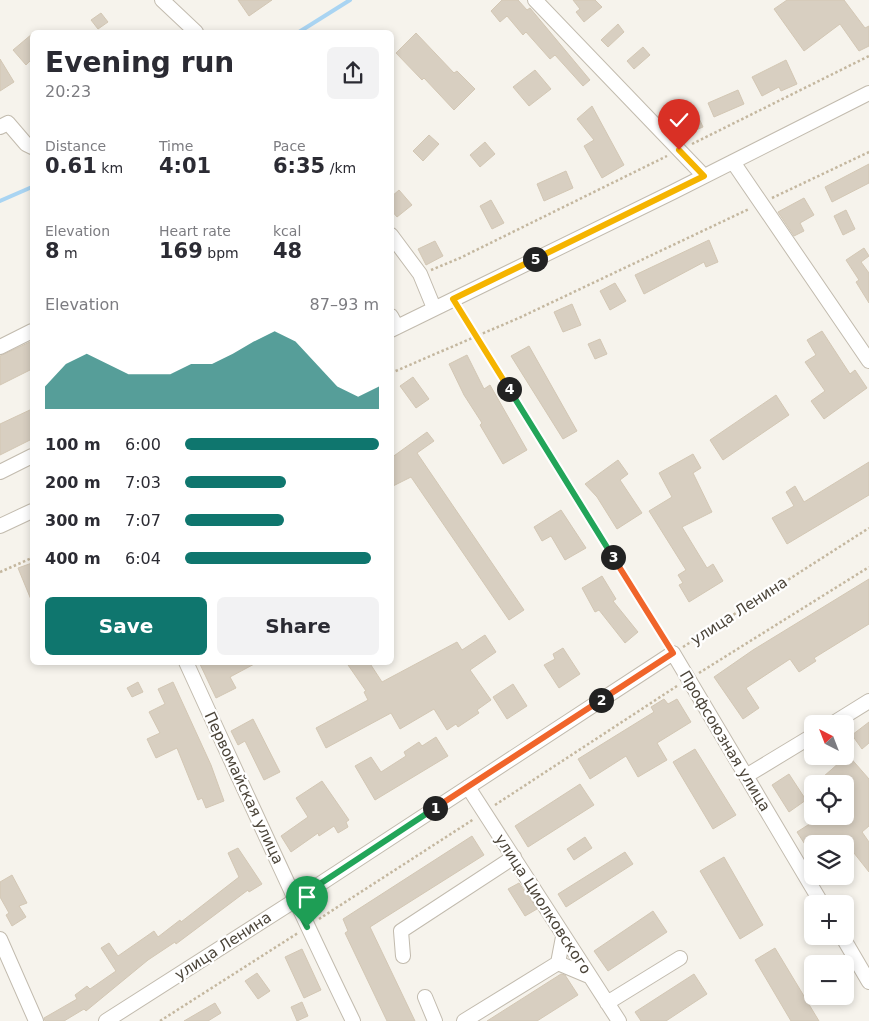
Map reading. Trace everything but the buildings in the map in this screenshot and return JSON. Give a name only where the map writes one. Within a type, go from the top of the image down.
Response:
[{"type":"street","points":[[162,0],[194,30]]},
{"type":"street","points":[[535,0],[704,176]]},
{"type":"street","points":[[394,324],[453,299],[869,93]]},
{"type":"street","points":[[0,127],[8,123],[26,144],[30,146]]},
{"type":"street","points":[[733,162],[869,360]]},
{"type":"street","points":[[394,239],[420,274],[434,308]]},
{"type":"street","points":[[0,347],[30,332]]},
{"type":"street","points":[[0,472],[30,457]]},
{"type":"street","points":[[0,526],[30,512]]},
{"type":"street","name":"Профсоюзная улица","points":[[673,653],[817,895]]},
{"type":"street","name":"улица Ленина","points":[[106,1021],[294,901],[673,653]]},
{"type":"street","name":"Первомайская улица","points":[[187,665],[265,832],[294,901],[353,1021]]},
{"type":"street","points":[[846,715],[869,701]]},
{"type":"street","points":[[746,776],[804,741]]},
{"type":"street","name":"улица Циолковского","points":[[468,787],[619,1021]]},
{"type":"street","points":[[403,956],[401,931],[514,857]]},
{"type":"street","points":[[464,1021],[558,963],[563,936]]},
{"type":"street","points":[[0,939],[36,1021]]},
{"type":"street","points":[[847,945],[869,982]]},
{"type":"street","points":[[607,1003],[680,958]]},
{"type":"street","points":[[558,963],[589,976]]},
{"type":"street","points":[[425,997],[435,1021]]},
{"type":"path","points":[[420,274],[460,258],[869,56]]},
{"type":"path","points":[[394,372],[476,336],[869,152]]},
{"type":"path","name":"Профсоюзная улица","points":[[453,299],[673,653]]},
{"type":"path","name":"улица Ленина","points":[[673,653],[869,528]]},
{"type":"path","points":[[0,572],[30,559]]},
{"type":"path","points":[[160,1021],[688,679],[869,568]]},
{"type":"waterway","points":[[302,30],[350,0]]},
{"type":"waterway","points":[[0,201],[30,188]]},
{"type":"route","points":[[307,927],[294,901],[673,653],[453,299],[704,176],[679,150]]}]
